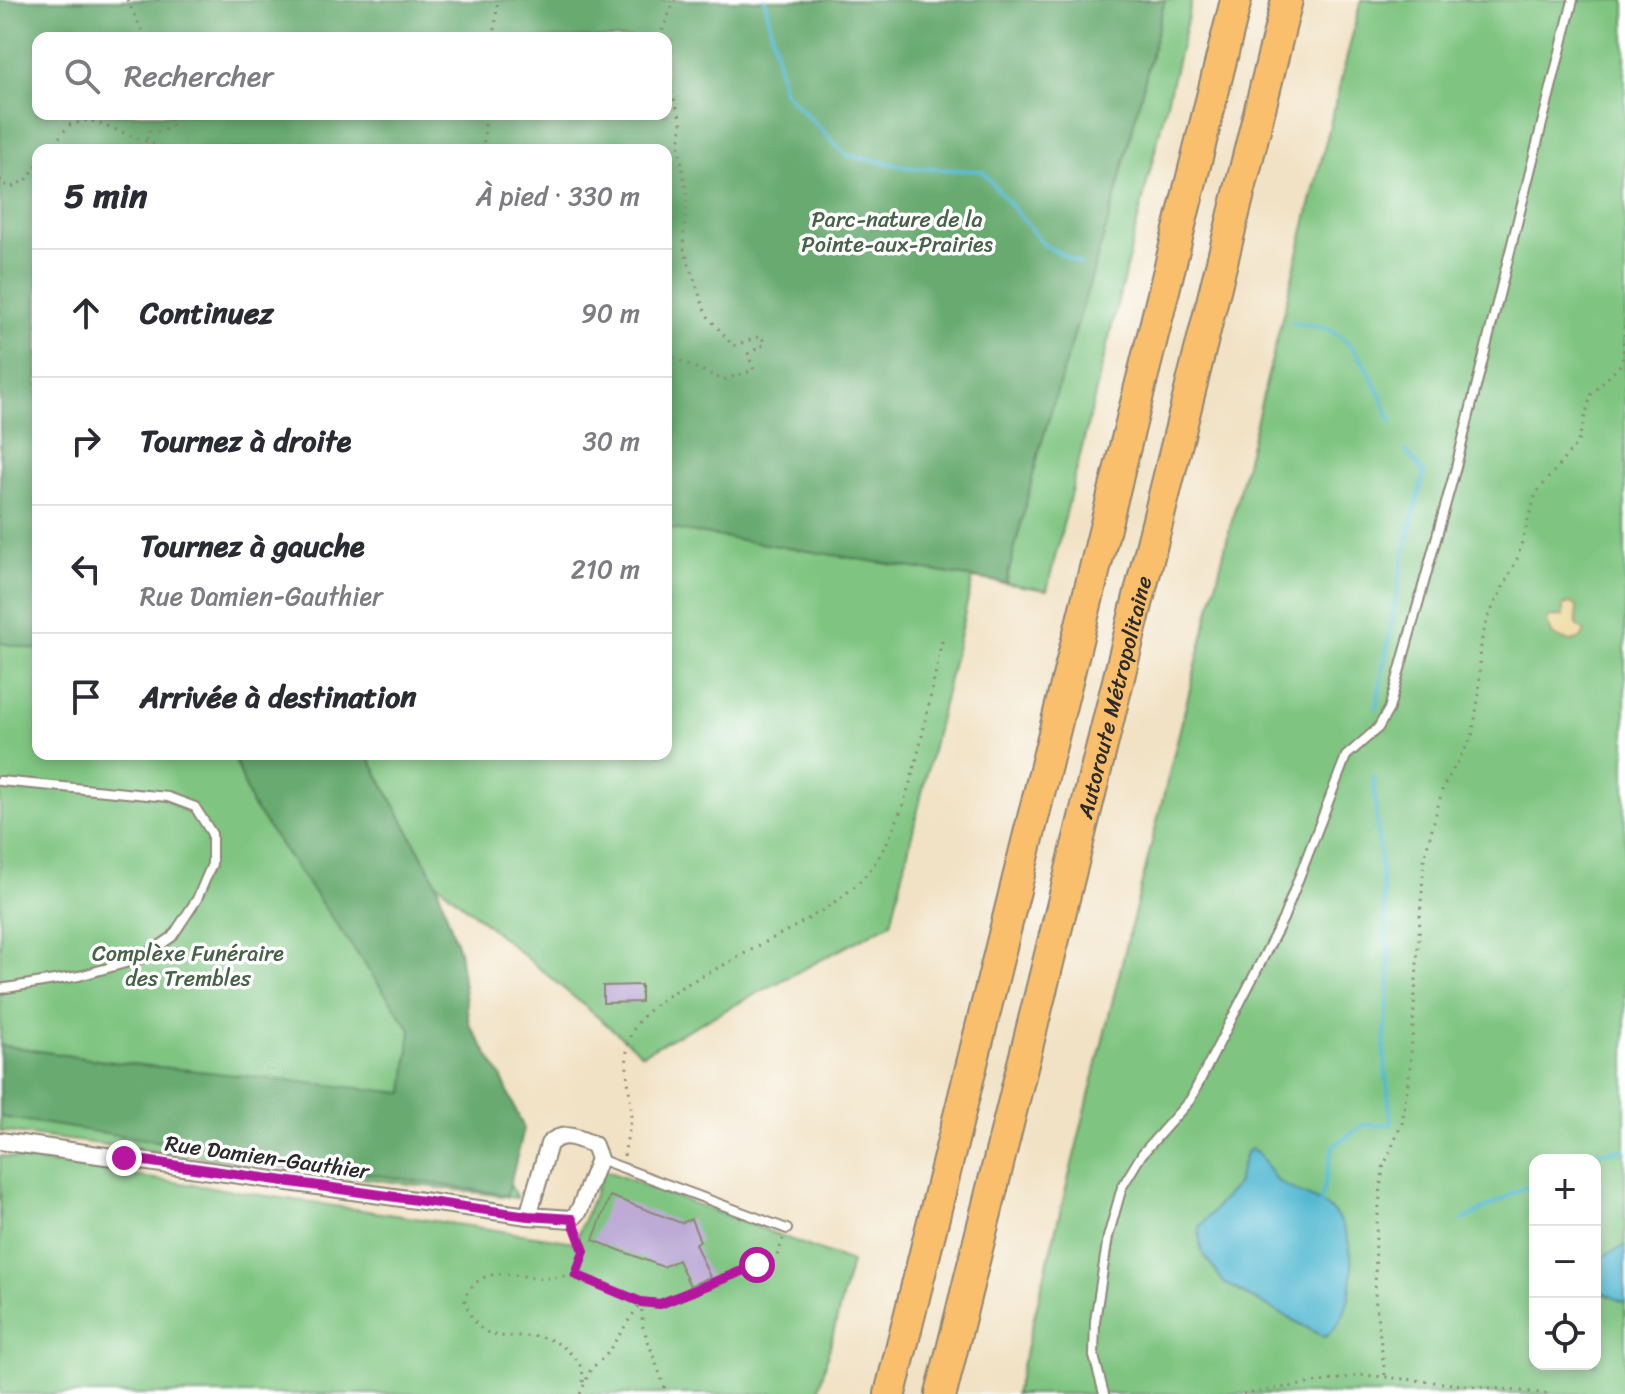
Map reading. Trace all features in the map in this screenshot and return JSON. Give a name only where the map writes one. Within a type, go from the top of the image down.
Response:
[{"type":"highway","points":[[890,1394],[1236,0]]},
{"type":"highway","name":"Autoroute Métropolitaine","points":[[941,1394],[1287,0]]},
{"type":"street","points":[[528,1216],[541,1165],[556,1138],[568,1136],[594,1145],[599,1159],[579,1211],[572,1219]]},
{"type":"street","name":"Rue Damien-Gauthier","points":[[0,1141],[528,1216],[572,1219]]},
{"type":"lane","points":[[1104,1394],[1095,1362],[1094,1337],[1103,1262],[1122,1187],[1142,1154],[1190,1100],[1283,919],[1346,756],[1378,728],[1389,709],[1456,467],[1573,0]]},
{"type":"lane","points":[[0,781],[168,797],[195,807],[212,834],[212,864],[197,899],[172,937],[140,959],[79,976],[0,989]]},
{"type":"lane","points":[[599,1159],[787,1229]]},
{"type":"path","points":[[127,0],[143,32]]},
{"type":"path","points":[[495,32],[498,0]]},
{"type":"path","points":[[662,32],[675,0]]},
{"type":"path","points":[[672,94],[682,123],[679,144],[687,197],[683,246],[706,314],[733,346],[761,336],[765,344],[748,354],[754,370],[723,380],[674,358],[672,354]]},
{"type":"path","points":[[54,144],[69,125],[89,120],[157,144]]},
{"type":"path","points":[[147,139],[149,131],[161,132],[174,124],[172,120]]},
{"type":"path","points":[[484,144],[486,120]]},
{"type":"path","points":[[0,179],[2,184],[12,187],[27,179],[32,172]]},
{"type":"path","points":[[1385,1375],[1375,1308],[1376,1233],[1383,1168],[1402,1123],[1410,1069],[1424,859],[1443,787],[1472,737],[1479,694],[1481,642],[1488,617],[1517,559],[1536,493],[1578,442],[1591,395],[1622,363],[1625,326]]},
{"type":"path","points":[[622,1167],[631,1118],[628,1051],[632,1032],[664,999],[834,902],[861,880],[877,861],[891,837],[904,801],[943,637]]},
{"type":"path","points":[[572,1219],[584,1251],[576,1275]]},
{"type":"path","points":[[583,1382],[580,1363],[557,1340],[526,1333],[495,1338],[476,1325],[464,1298],[470,1288],[492,1275],[511,1272],[538,1278],[576,1275],[641,1302],[660,1304],[745,1269],[771,1263],[778,1257],[787,1229]]},
{"type":"path","points":[[580,1394],[583,1382],[641,1302]]},
{"type":"path","points":[[641,1302],[643,1327],[667,1394]]},
{"type":"path","points":[[1243,1394],[1385,1375],[1550,1394]]},
{"type":"green space","name":"Complèxe Funéraire des Trembles","points":[[0,0],[1192,0],[1047,590],[973,578],[891,923],[642,1054],[436,882],[370,760],[672,760],[672,144],[32,144],[32,760],[292,760],[517,1198],[0,1131]]},
{"type":"green space","name":"Parc-nature de la Pointe-aux-Prairies","points":[[0,0],[1165,0],[1114,202],[1040,448],[1006,583],[672,529],[672,144],[32,144],[32,649],[0,643]]},
{"type":"green space","points":[[1361,0],[1625,0],[1625,1394],[1015,1394]]},
{"type":"green space","points":[[235,760],[370,760],[436,882],[459,951],[469,1024],[501,1076],[524,1129],[507,1195],[0,1117],[0,1045],[104,1061],[404,1093],[411,1030],[252,805]]},
{"type":"green space","points":[[0,1156],[575,1242],[604,1170],[851,1262],[818,1394],[0,1394]]},
{"type":"sand","points":[[1571,603],[1577,607],[1576,625],[1585,631],[1581,639],[1571,642],[1553,636],[1547,622],[1550,617],[1563,616],[1563,605]]},
{"type":"water","points":[[1251,1149],[1260,1155],[1278,1181],[1327,1207],[1342,1224],[1351,1258],[1349,1296],[1336,1327],[1324,1337],[1224,1283],[1201,1250],[1199,1227],[1236,1185],[1246,1152]]},
{"type":"water","points":[[1625,1246],[1625,1303],[1601,1292],[1601,1257]]},
{"type":"building","points":[[641,985],[641,1002],[603,1003],[603,986]]},
{"type":"building","points":[[610,1196],[681,1223],[691,1219],[700,1241],[695,1244],[710,1277],[690,1286],[678,1260],[663,1267],[593,1240]]},
{"type":"waterway","points":[[765,0],[784,92],[846,155],[912,168],[982,171],[1044,245],[1080,264]]},
{"type":"waterway","points":[[1292,322],[1335,333],[1354,350],[1370,374],[1392,423]]},
{"type":"waterway","points":[[1376,708],[1403,559],[1424,473],[1406,451]]},
{"type":"waterway","points":[[1320,1205],[1333,1146],[1364,1125],[1391,1125],[1384,1050],[1390,974],[1373,777]]},
{"type":"waterway","points":[[1586,1154],[1625,1150]]},
{"type":"waterway","points":[[1463,1220],[1529,1185]]},
{"type":"route","points":[[124,1158],[528,1216],[572,1219],[584,1251],[576,1275],[652,1304],[677,1299],[757,1265]]}]
